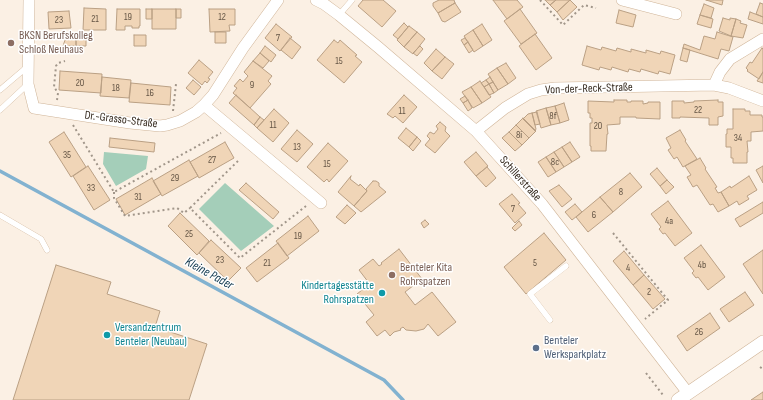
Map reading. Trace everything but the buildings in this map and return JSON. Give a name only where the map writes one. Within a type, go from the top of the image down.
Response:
[{"type":"street","points":[[28,84],[29,0]]},
{"type":"street","name":"Dr.-Grasso-Straße","points":[[28,84],[34,108],[130,123],[160,126],[171,124],[187,117],[204,105],[213,95],[243,48],[278,0]]},
{"type":"street","name":"Schillerstraße","points":[[316,0],[339,15],[476,131],[542,204],[636,327],[683,397]]},
{"type":"street","points":[[622,0],[676,14]]},
{"type":"street","points":[[714,85],[720,72],[730,58],[763,39]]},
{"type":"street","name":"Von-der-Reck-Straße","points":[[476,131],[505,108],[528,94],[541,90],[563,88],[714,85],[729,88],[763,101]]},
{"type":"street","points":[[204,105],[318,201]]},
{"type":"street","points":[[683,397],[763,342]]},
{"type":"lane","points":[[339,15],[352,0]]},
{"type":"lane","points":[[0,90],[28,66]]},
{"type":"lane","points":[[0,110],[28,84]]},
{"type":"lane","points":[[0,215],[41,239],[47,250]]},
{"type":"lane","points":[[550,320],[530,294],[566,266]]},
{"type":"path","points":[[540,0],[563,25],[584,5],[596,8]]},
{"type":"path","points":[[56,111],[58,93],[54,87],[56,66],[58,63],[65,61]]},
{"type":"path","points":[[171,124],[176,84]]},
{"type":"path","points":[[72,114],[71,122],[114,192],[114,198],[125,216],[177,208],[184,213],[238,161]]},
{"type":"path","points":[[114,192],[224,131],[228,125]]},
{"type":"path","points":[[190,208],[240,258],[318,201]]},
{"type":"path","points":[[613,233],[668,300],[636,327]]},
{"type":"path","points":[[646,373],[663,395]]},
{"type":"green space","points":[[104,152],[148,156],[146,169],[116,186],[103,164]]},
{"type":"green space","points":[[225,183],[274,226],[241,251],[199,209]]},
{"type":"waterway","name":"Kleine Pader","points":[[0,171],[384,380],[403,400]]},
{"type":"place","name":"BKSN Berufskolleg Schloß Neuhaus","points":[[11,43]]},
{"type":"place","name":"Benteler Kita Rohrspatzen","points":[[392,275]]},
{"type":"place","name":"Kindertagesstätte Rohrspatzen","points":[[382,293]]},
{"type":"place","name":"Versandzentrum Benteler (Neubau)","points":[[107,335]]},
{"type":"place","name":"Benteler Werksparkplatz","points":[[536,348]]}]
